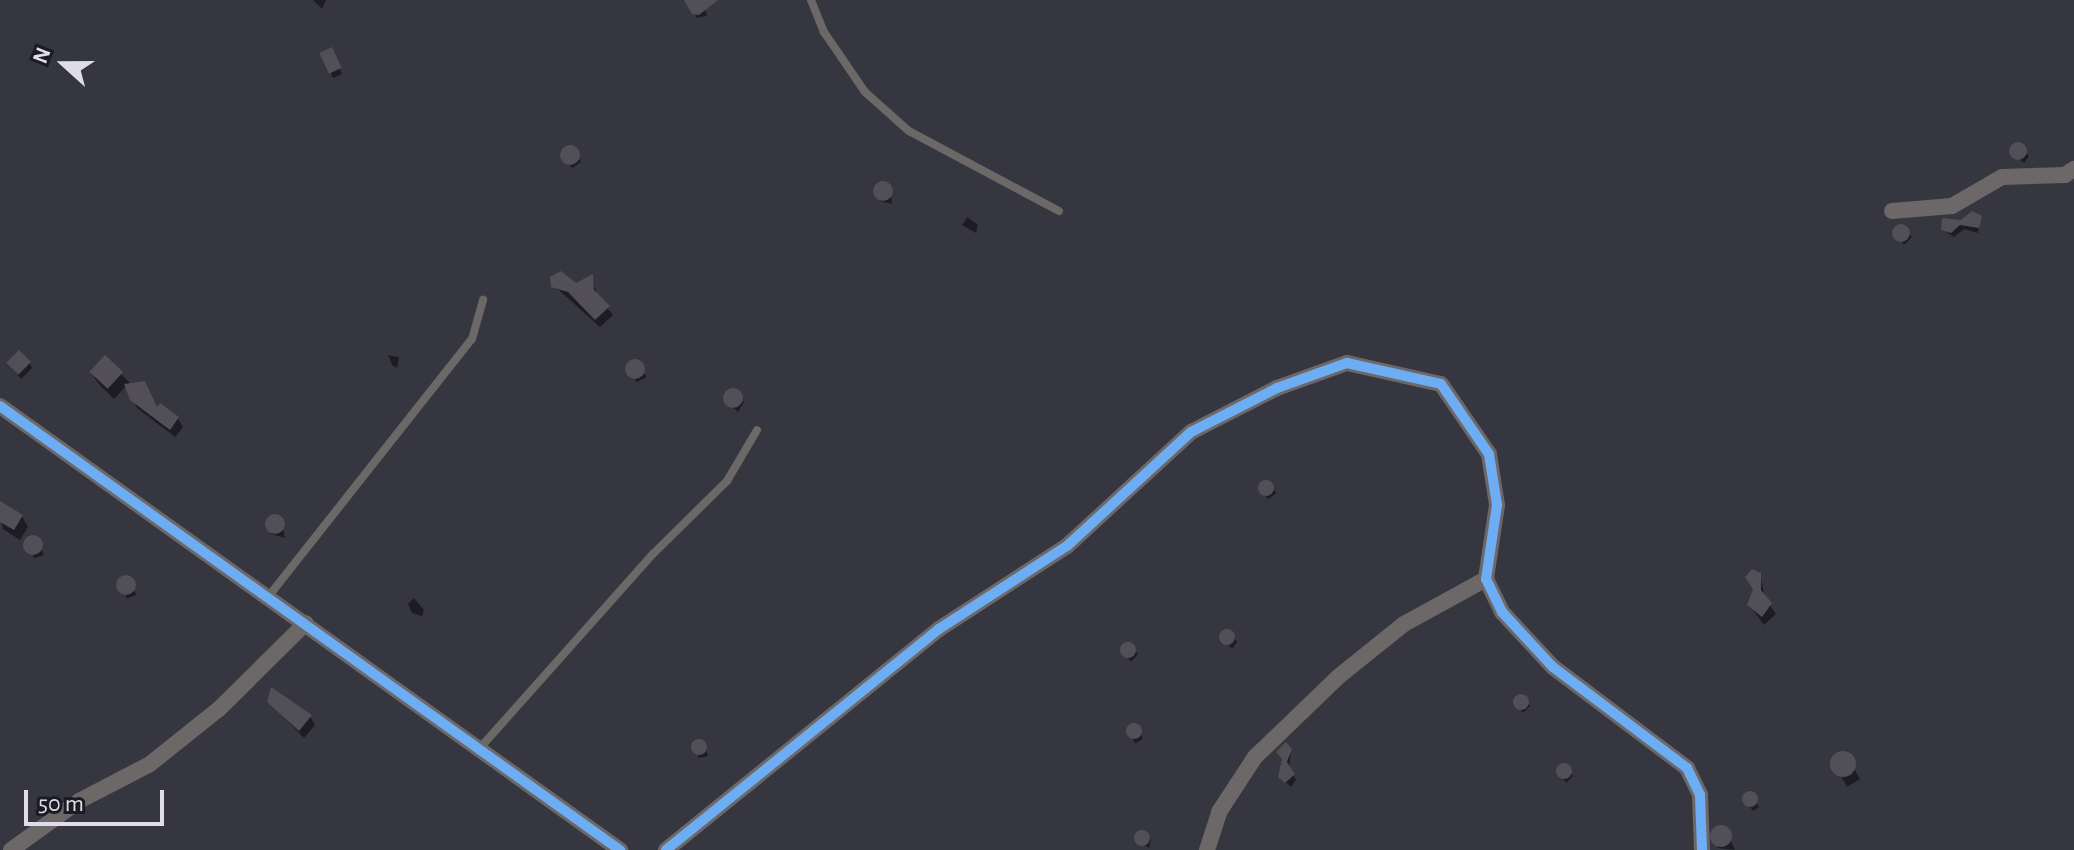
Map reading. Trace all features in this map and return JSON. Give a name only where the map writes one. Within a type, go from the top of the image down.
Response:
[{"type":"street","points":[[1892,211],[1952,206],[2002,177],[2065,175],[2074,169]]},
{"type":"street","points":[[666,850],[939,629],[1067,546],[1191,432],[1277,388],[1347,363],[1441,384],[1489,454],[1497,505],[1486,579],[1502,612],[1553,667],[1687,768],[1700,795],[1702,850]]},
{"type":"street","points":[[0,406],[620,850]]},
{"type":"street","points":[[1207,850],[1219,812],[1265,747],[1338,677],[1404,624],[1486,579]]},
{"type":"street","points":[[11,850],[79,801],[150,764],[219,709],[306,623]]},
{"type":"lane","points":[[811,0],[824,32],[865,92],[909,131],[1059,211]]},
{"type":"lane","points":[[268,597],[472,339],[483,300]]},
{"type":"lane","points":[[480,748],[654,553],[727,481],[757,430]]},
{"type":"building","points":[[684,0],[718,0],[699,15],[692,14]]},
{"type":"building","points":[[332,47],[342,68],[329,74],[319,53]]},
{"type":"building","points":[[2018,142],[2027,151],[2018,160],[2009,151]]},
{"type":"building","points":[[570,145],[577,148],[580,155],[577,162],[570,165],[563,162],[560,155],[563,148]]},
{"type":"building","points":[[883,181],[890,184],[893,191],[890,198],[883,201],[876,198],[873,191],[876,184]]},
{"type":"building","points":[[1972,211],[1982,216],[1979,228],[1960,225],[1951,233],[1941,230],[1942,218],[1961,220]]},
{"type":"building","points":[[1901,224],[1910,233],[1901,242],[1892,233]]},
{"type":"building","points":[[561,271],[576,283],[593,274],[594,290],[610,306],[595,320],[568,292],[551,287],[550,277]]},
{"type":"building","points":[[19,350],[31,362],[18,375],[6,363]]},
{"type":"building","points":[[105,355],[123,372],[108,389],[89,372]]},
{"type":"building","points":[[635,359],[642,362],[645,369],[642,376],[635,379],[628,376],[625,369],[628,362]]},
{"type":"building","points":[[145,381],[157,407],[160,403],[179,417],[170,430],[130,400],[124,384]]},
{"type":"building","points":[[733,388],[740,391],[743,398],[740,405],[733,408],[726,405],[723,398],[726,391]]},
{"type":"building","points":[[1263,480],[1269,480],[1274,488],[1272,494],[1263,496],[1258,491],[1258,485]]},
{"type":"building","points":[[0,501],[23,515],[14,530],[0,522]]},
{"type":"building","points":[[271,514],[279,514],[285,524],[279,534],[271,534],[265,528],[265,520]]},
{"type":"building","points":[[33,535],[40,538],[43,545],[40,552],[33,555],[26,552],[23,545],[26,538]]},
{"type":"building","points":[[1752,569],[1761,573],[1761,590],[1772,603],[1762,617],[1747,605],[1753,589],[1745,577]]},
{"type":"building","points":[[126,575],[133,578],[136,585],[133,592],[126,595],[119,592],[116,585],[119,578]]},
{"type":"building","points":[[1224,629],[1230,629],[1235,637],[1233,643],[1224,645],[1219,640],[1219,634]]},
{"type":"building","points":[[1125,642],[1131,642],[1136,650],[1134,656],[1125,658],[1120,653],[1120,647]]},
{"type":"building","points":[[271,687],[312,715],[299,731],[267,702]]},
{"type":"building","points":[[1518,694],[1524,694],[1529,702],[1527,708],[1518,710],[1513,705],[1513,699]]},
{"type":"building","points":[[1131,723],[1137,723],[1142,731],[1140,737],[1131,739],[1126,734],[1126,728]]},
{"type":"building","points":[[696,739],[702,739],[707,747],[705,753],[696,755],[691,750],[691,744]]},
{"type":"building","points":[[1286,742],[1292,749],[1287,762],[1295,774],[1285,783],[1278,777],[1282,759],[1276,752]]},
{"type":"building","points":[[1843,751],[1852,755],[1856,764],[1852,773],[1843,777],[1834,773],[1830,764],[1834,755]]},
{"type":"building","points":[[1561,763],[1567,763],[1572,771],[1570,777],[1561,779],[1556,774],[1556,768]]},
{"type":"building","points":[[1747,791],[1753,791],[1758,799],[1756,805],[1747,807],[1742,802],[1742,796]]},
{"type":"building","points":[[1717,825],[1725,825],[1732,836],[1725,847],[1717,847],[1710,840],[1710,832]]},
{"type":"building","points":[[1139,830],[1145,830],[1150,838],[1148,844],[1139,846],[1134,841],[1134,835]]},
{"type":"cycle path","points":[[666,850],[939,629],[1067,546],[1191,432],[1277,388],[1347,363],[1441,384],[1489,454],[1497,505],[1486,579],[1502,612],[1553,667],[1687,768],[1700,795],[1702,850]]},
{"type":"cycle path","points":[[0,406],[620,850]]}]
